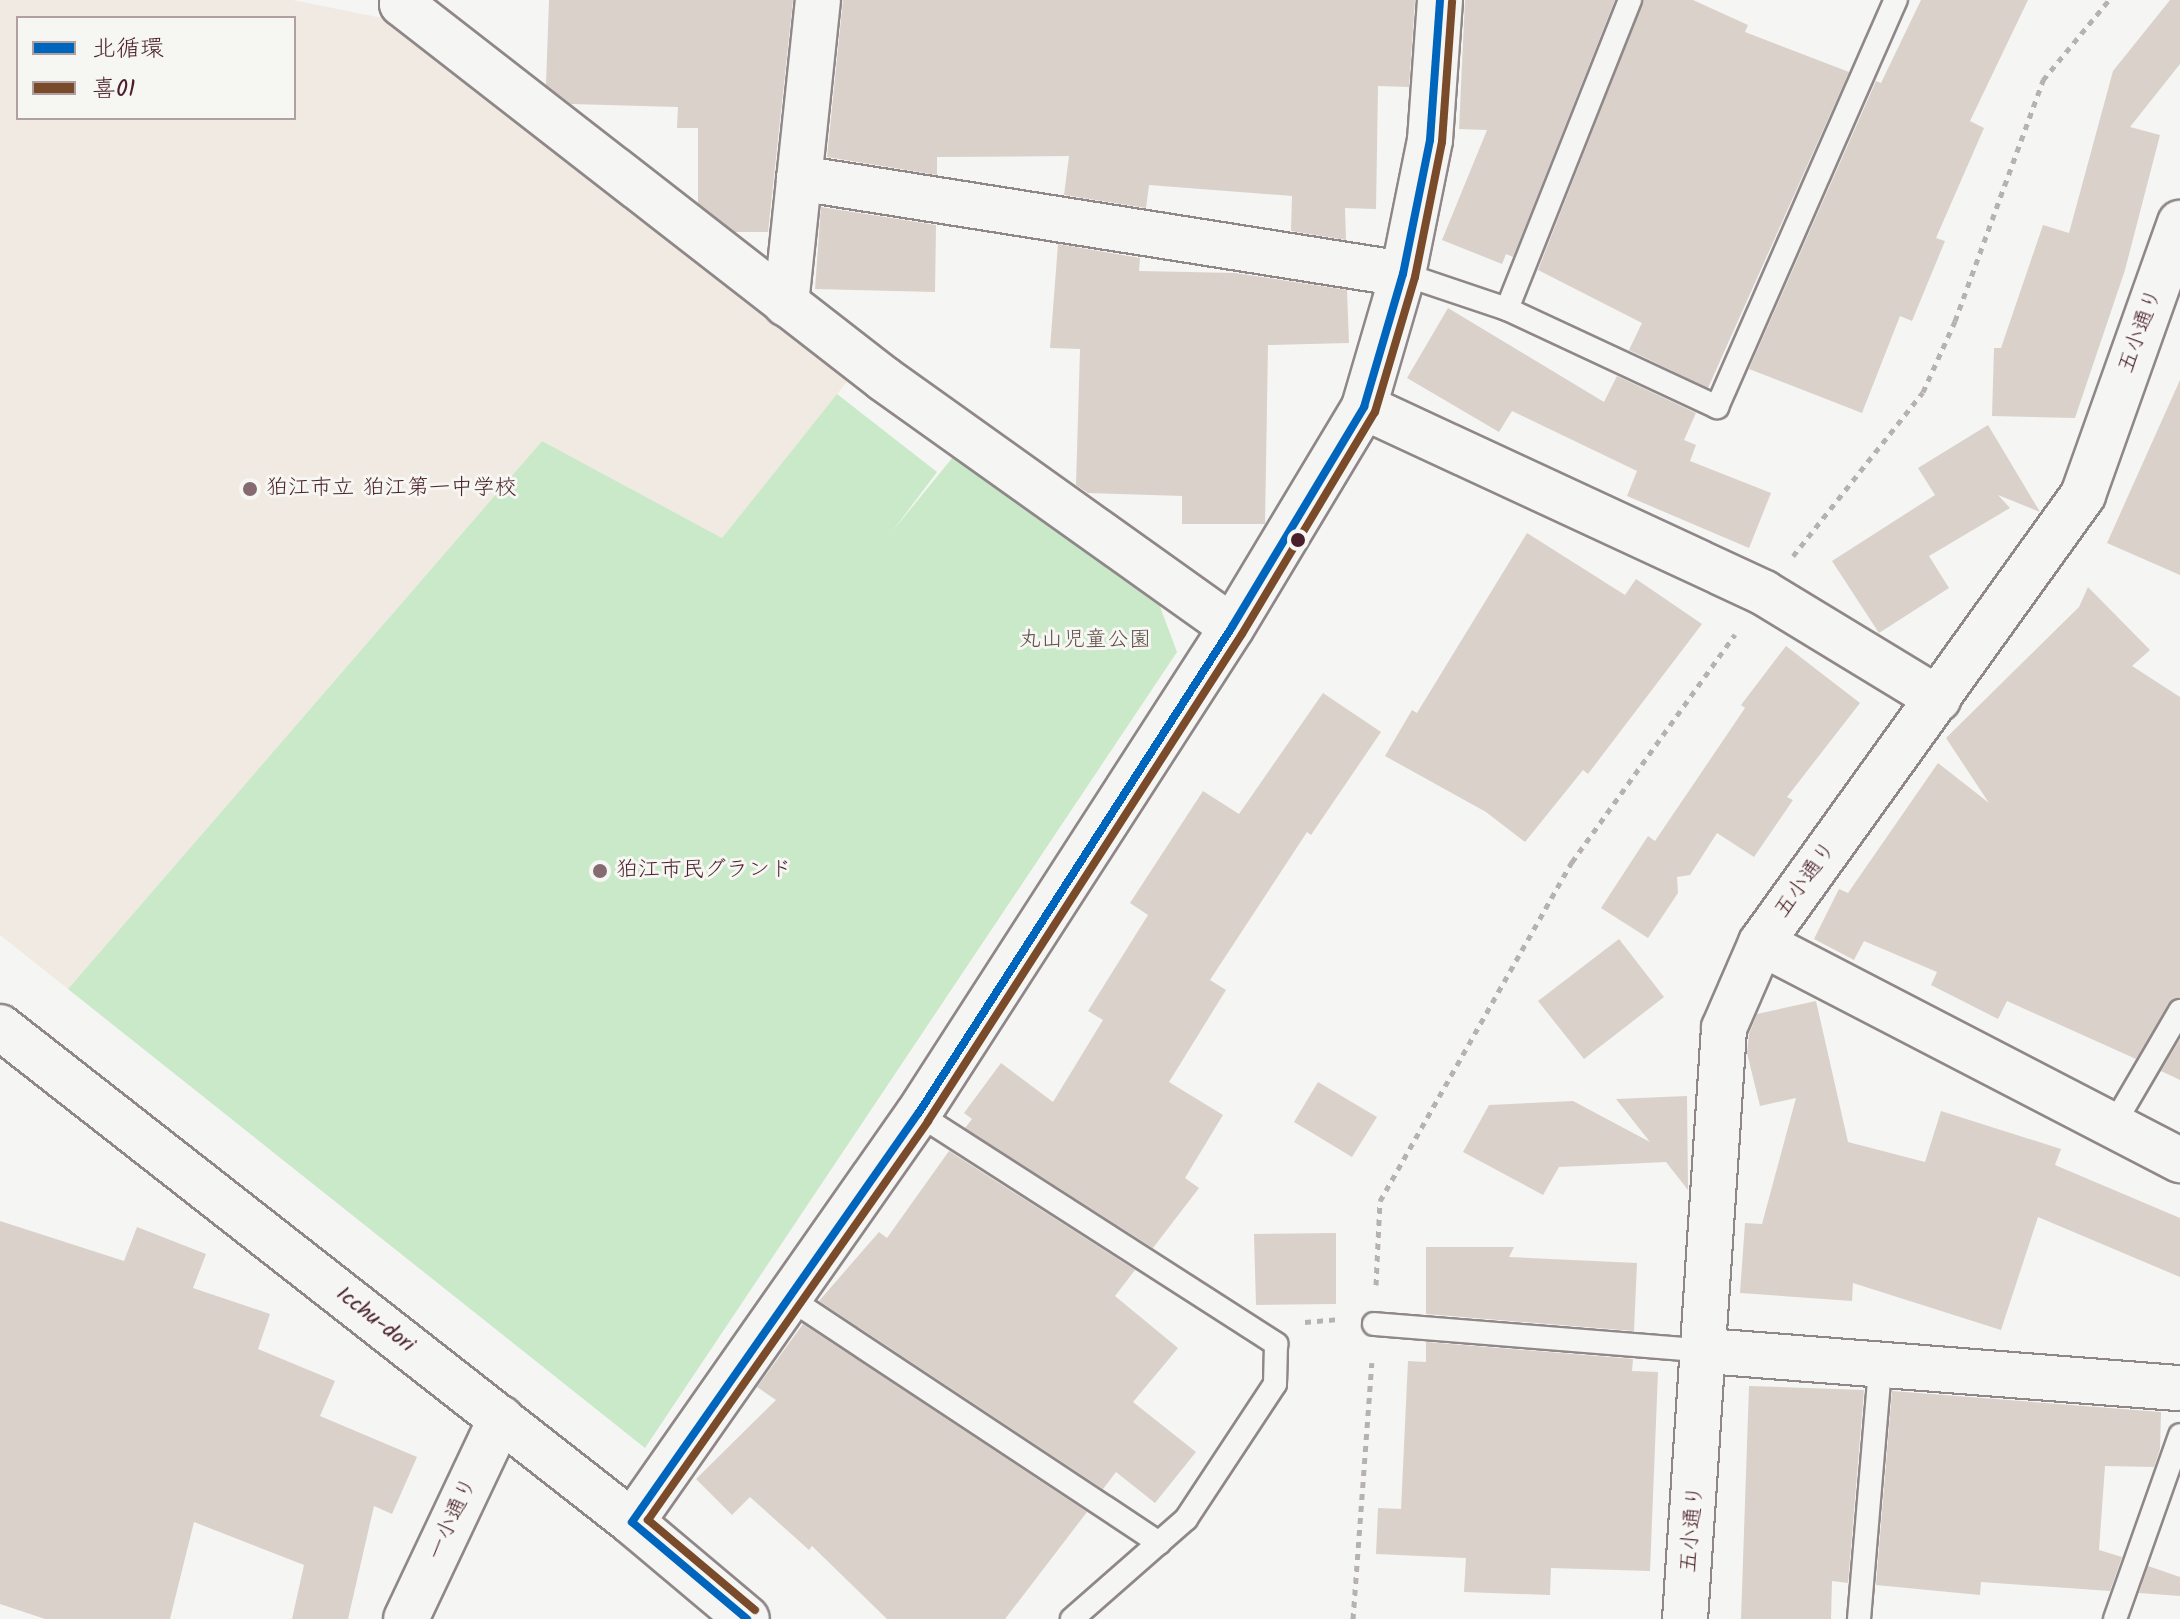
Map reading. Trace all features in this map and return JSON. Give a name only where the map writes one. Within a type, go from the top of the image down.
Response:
[{"type":"street","points":[[403,0],[402,4],[786,304],[1232,627]]},
{"type":"street","points":[[786,304],[818,0]]},
{"type":"street","points":[[632,1522],[918,1114],[1232,627],[1364,407],[1403,274],[1430,140],[1440,0]]},
{"type":"street","points":[[799,178],[1403,274]]},
{"type":"street","name":"五小通り","points":[[1685,1619],[1707,1351],[1724,1028],[1761,943],[2083,495],[2180,223]]},
{"type":"street","points":[[1364,407],[1764,593],[1938,699]]},
{"type":"street","points":[[1761,943],[2180,1160]]},
{"type":"street","name":"Icchu-dori","points":[[0,1027],[501,1418],[747,1619]]},
{"type":"street","points":[[1707,1351],[1880,1367],[2180,1388]]},
{"type":"street","name":"一小通り","points":[[406,1619],[501,1418]]},
{"type":"lane","points":[[1507,309],[1630,0]]},
{"type":"lane","points":[[1403,274],[1507,309],[1717,407],[1896,0]]},
{"type":"lane","points":[[2114,1124],[2180,1011]]},
{"type":"lane","points":[[918,1114],[1276,1344],[1275,1384],[1186,1519],[1072,1619]]},
{"type":"lane","points":[[789,1298],[1159,1543]]},
{"type":"lane","points":[[1374,1324],[1707,1351]]},
{"type":"lane","points":[[1859,1619],[1880,1367]]},
{"type":"lane","points":[[2115,1619],[2180,1435]]},
{"type":"path","points":[[1353,1619],[1380,1201],[1572,862],[1764,593],[1923,392],[1955,321],[2043,80],[2109,0]]},
{"type":"path","points":[[1276,1344],[1310,1319],[1374,1324]]},
{"type":"shaded area","name":"狛江市立 狛江第一中学校","points":[[0,0],[293,0],[387,19],[862,363],[722,538],[542,441],[68,989],[0,935]]},
{"type":"green space","name":"狛江市民グランド","points":[[837,394],[937,472],[891,533],[953,457],[1156,596],[1177,652],[645,1448],[68,989],[542,441],[722,538]]},
{"type":"building","points":[[549,0],[793,0],[768,232],[735,232],[698,203],[698,128],[677,128],[678,107],[571,104],[546,85]]},
{"type":"building","points":[[843,0],[1415,0],[1409,87],[1378,86],[1376,209],[1345,208],[1346,240],[1291,231],[1292,196],[1149,185],[1146,208],[1064,195],[1069,156],[937,157],[937,175],[827,157]]},
{"type":"building","points":[[1465,0],[1615,0],[1513,257],[1506,254],[1502,264],[1442,240],[1487,130],[1459,129]]},
{"type":"building","points":[[1644,0],[1693,0],[1748,25],[1745,32],[1849,72],[1708,388],[1629,350],[1642,323],[1538,270]]},
{"type":"building","points":[[1921,0],[2028,0],[1970,121],[1984,128],[1936,238],[1945,241],[1912,321],[1900,316],[1862,413],[1749,369],[1876,81],[1881,83]]},
{"type":"building","points":[[2170,0],[2180,0],[2180,64],[2130,127],[2160,135],[2125,270],[2075,418],[1992,416],[1994,348],[2001,348],[2043,225],[2069,233],[2113,71]]},
{"type":"building","points":[[821,207],[936,225],[935,292],[815,289]]},
{"type":"building","points":[[1058,244],[1140,258],[1139,271],[1235,273],[1347,290],[1349,343],[1268,345],[1265,524],[1182,524],[1182,496],[1088,493],[1076,485],[1080,349],[1050,348]]},
{"type":"building","points":[[1448,308],[1604,402],[1617,376],[1696,413],[1684,440],[1696,445],[1690,461],[1771,493],[1749,548],[1627,496],[1637,471],[1512,411],[1499,432],[1407,378]]},
{"type":"building","points":[[2180,380],[2180,575],[2107,543]]},
{"type":"building","points":[[1988,425],[2040,512],[1998,495],[2010,508],[1929,556],[1949,588],[1879,633],[1832,561],[1935,495],[1918,468]]},
{"type":"building","points":[[1527,533],[1625,595],[1636,579],[1702,624],[1588,774],[1583,770],[1525,842],[1486,812],[1385,756],[1412,710],[1417,713]]},
{"type":"building","points":[[2088,587],[2150,650],[2132,666],[2180,697],[2180,997],[2168,1004],[2136,1059],[2007,1001],[1998,1019],[1931,985],[1937,972],[1864,941],[1854,960],[1814,939],[1839,889],[1848,893],[1938,763],[1989,803],[1946,738],[2079,607]]},
{"type":"building","points":[[1786,646],[1860,703],[1787,797],[1793,800],[1754,857],[1717,833],[1690,875],[1677,877],[1678,893],[1648,938],[1601,908],[1648,836],[1655,841],[1745,708],[1741,705]]},
{"type":"building","points":[[1323,693],[1381,732],[1311,835],[1307,832],[1210,980],[1226,990],[1169,1082],[1223,1115],[1185,1178],[1199,1188],[1153,1248],[965,1128],[972,1119],[964,1113],[1001,1063],[1053,1102],[1103,1020],[1088,1011],[1148,915],[1130,903],[1203,791],[1239,814]]},
{"type":"building","points":[[1619,939],[1664,997],[1584,1059],[1538,1001]]},
{"type":"building","points":[[1816,1001],[1848,1142],[1925,1162],[1941,1111],[2061,1149],[2055,1165],[2180,1218],[2180,1277],[2038,1217],[2001,1330],[1853,1283],[1852,1301],[1740,1293],[1745,1223],[1762,1224],[1796,1098],[1760,1106],[1747,1053],[1749,1034],[1757,1014]]},
{"type":"building","points":[[2180,1039],[2180,1080],[2161,1071]]},
{"type":"building","points":[[1318,1082],[1377,1117],[1352,1157],[1294,1122]]},
{"type":"building","points":[[1687,1096],[1688,1190],[1666,1162],[1559,1167],[1543,1195],[1463,1152],[1489,1105],[1573,1101],[1650,1142],[1616,1099]]},
{"type":"building","points":[[949,1151],[1135,1270],[1115,1296],[1178,1348],[1133,1402],[1196,1452],[1155,1503],[1116,1472],[1103,1489],[819,1301],[879,1232],[887,1238]]},
{"type":"building","points":[[0,1221],[124,1261],[137,1227],[206,1254],[193,1288],[270,1314],[258,1349],[335,1381],[320,1416],[417,1457],[392,1514],[374,1506],[348,1619],[292,1619],[304,1565],[194,1522],[170,1619],[45,1619],[0,1604]]},
{"type":"building","points":[[1336,1233],[1336,1304],[1256,1305],[1254,1234]]},
{"type":"building","points":[[1426,1247],[1514,1247],[1509,1257],[1637,1263],[1634,1331],[1426,1314]]},
{"type":"building","points":[[803,1324],[1087,1512],[1005,1619],[887,1619],[812,1546],[809,1550],[750,1497],[732,1515],[696,1479],[776,1400],[757,1387]]},
{"type":"building","points":[[1426,1342],[1633,1359],[1632,1371],[1658,1372],[1650,1571],[1551,1568],[1550,1595],[1464,1592],[1466,1558],[1376,1554],[1378,1508],[1401,1509],[1408,1361],[1426,1362]]},
{"type":"building","points":[[1749,1386],[1864,1390],[1848,1583],[1832,1581],[1831,1619],[1741,1619]]},
{"type":"building","points":[[1892,1391],[2161,1412],[2160,1449],[2154,1467],[2105,1466],[2099,1550],[2122,1557],[2110,1591],[1981,1582],[1980,1595],[1876,1585]]},
{"type":"building","points":[[2148,1566],[2180,1577],[2180,1596],[2139,1593]]},
{"type":"transit line","name":"北循環","points":[[747,1619],[632,1522],[918,1114],[1232,627],[1364,407],[1403,274],[1430,140],[1440,0]]},
{"type":"transit line","name":"喜01","points":[[755,1610],[648,1520],[928,1121],[1242,634],[1375,412],[1415,277],[1442,142],[1452,1]]},
{"type":"place","name":"狛江市立 狛江第一中学校","points":[[250,489]]},
{"type":"place","name":"狛江市民グランド","points":[[600,871]]},
{"type":"park label","name":"丸山児童公園","points":[[1085,641]]}]
